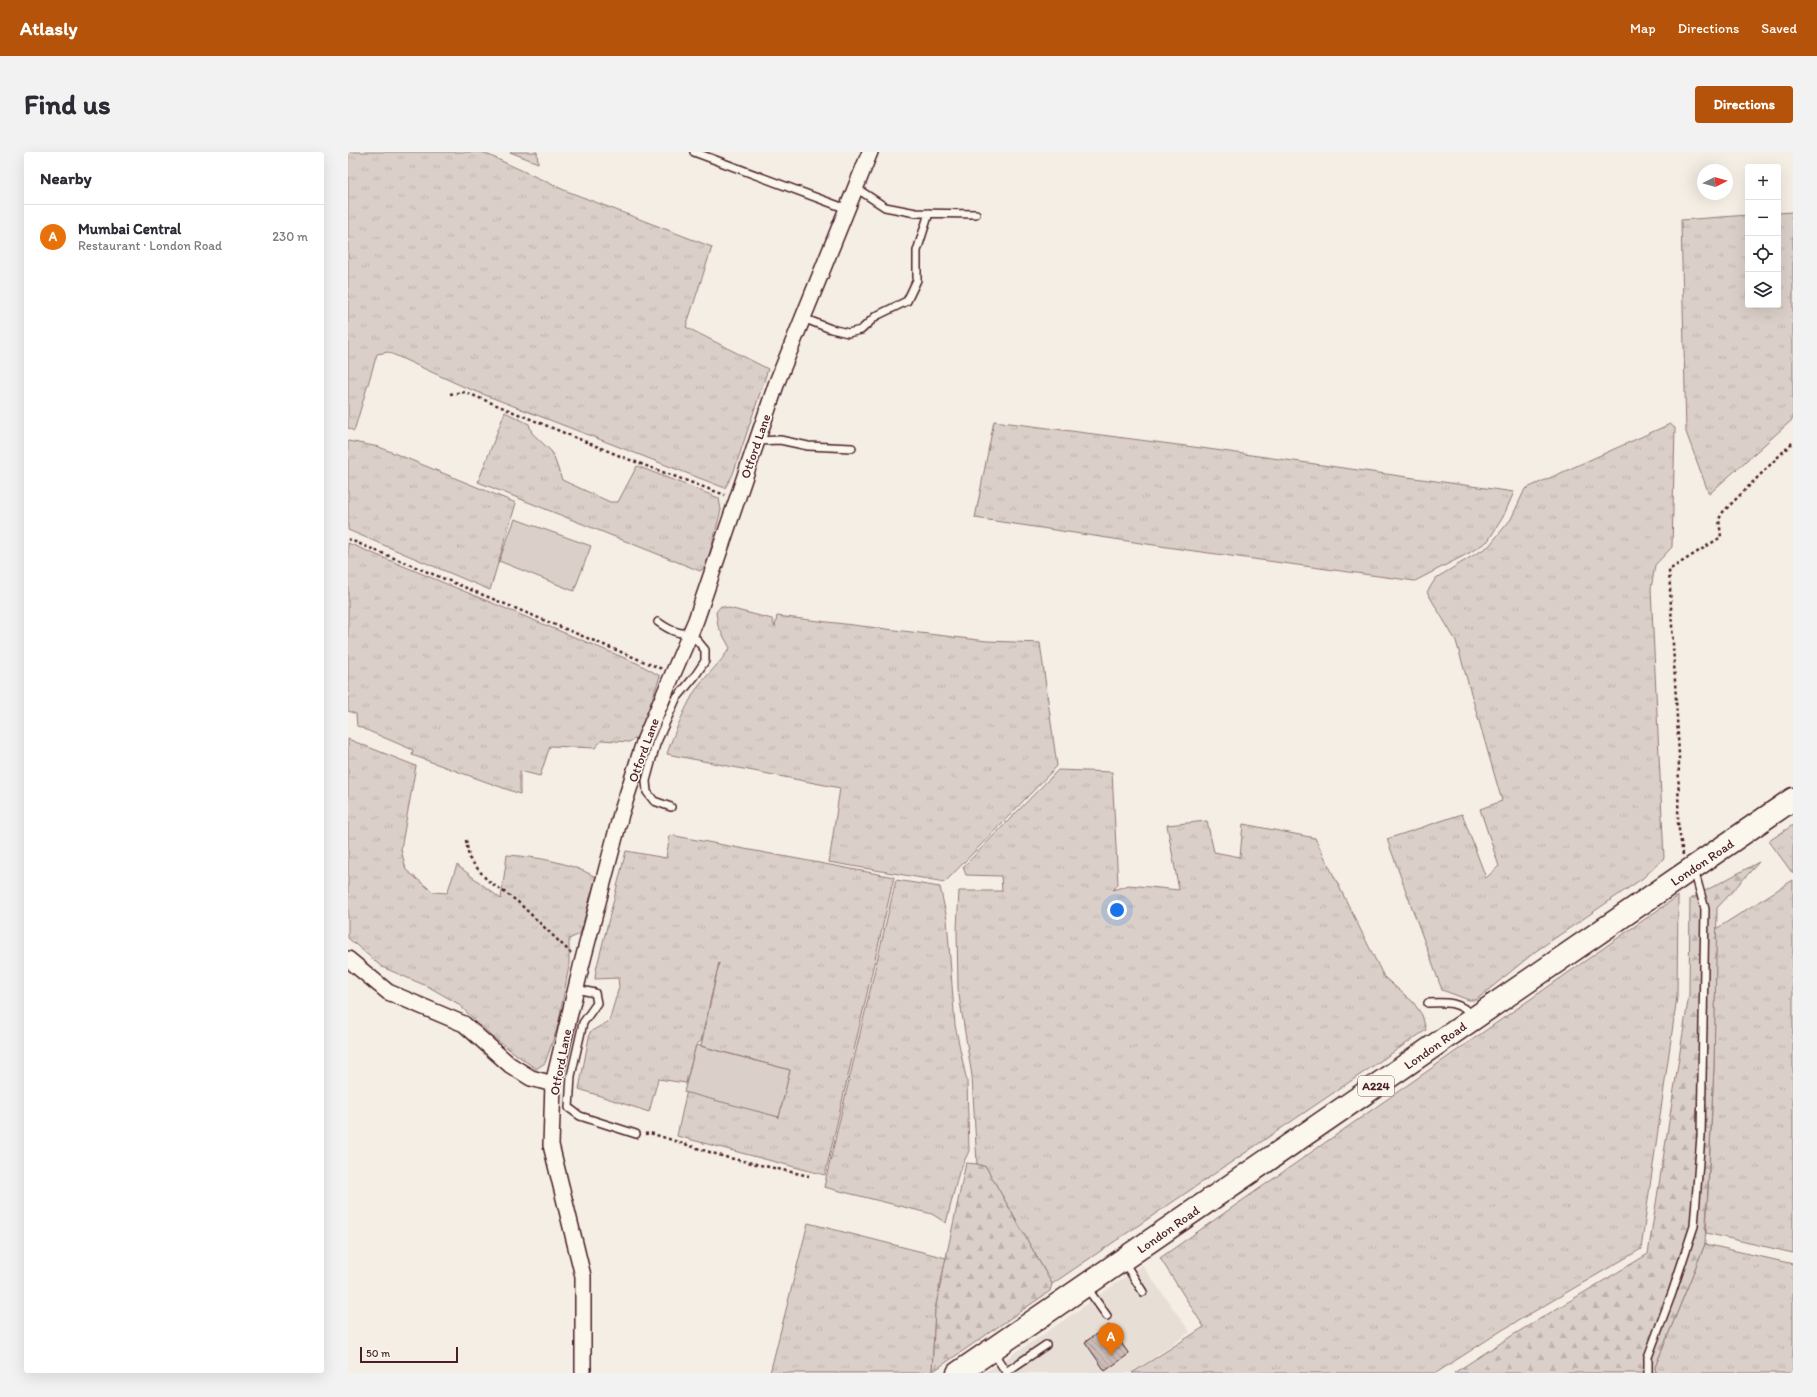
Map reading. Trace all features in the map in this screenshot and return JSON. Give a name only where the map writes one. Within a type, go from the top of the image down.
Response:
[{"type":"main road","name":"London Road","points":[[958,1373],[1793,799]]},
{"type":"street","name":"Otford Lane","points":[[583,1373],[583,1276],[550,1145],[553,1084],[582,963],[621,814],[645,739],[691,633],[777,382],[870,152]]},
{"type":"street","points":[[348,959],[388,992],[464,1024],[510,1065],[531,1078],[553,1084]]},
{"type":"lane","points":[[694,152],[847,209]]},
{"type":"lane","points":[[856,188],[885,207],[916,213],[976,214]]},
{"type":"lane","points":[[803,318],[831,329],[848,333],[861,330],[876,316],[907,301],[917,280],[917,251],[929,213]]},
{"type":"lane","points":[[757,440],[780,440],[808,446],[852,448]]},
{"type":"lane","points":[[658,622],[673,631],[683,634],[691,633],[705,650],[705,661],[676,699],[656,744],[646,781],[648,792],[654,801],[671,807]]},
{"type":"lane","points":[[1648,1373],[1648,1358],[1694,1226],[1701,1136],[1705,909],[1693,868]]},
{"type":"lane","points":[[576,989],[595,993],[597,1003],[583,1023],[571,1076],[569,1108],[580,1116],[636,1134]]},
{"type":"lane","points":[[1428,1003],[1449,1002],[1463,1006],[1476,1017]]},
{"type":"lane","points":[[1123,1260],[1143,1292]]},
{"type":"lane","points":[[1085,1286],[1107,1316]]},
{"type":"lane","points":[[992,1350],[1006,1372],[1046,1345]]},
{"type":"path","points":[[450,394],[465,392],[626,458],[737,499]]},
{"type":"path","points":[[1693,868],[1683,856],[1678,823],[1679,755],[1669,570],[1721,536],[1719,519],[1723,512],[1793,442]]},
{"type":"path","points":[[348,539],[674,674]]},
{"type":"path","points":[[466,840],[469,858],[488,880],[517,901],[582,963]]},
{"type":"path","points":[[636,1134],[650,1133],[725,1156],[809,1176]]},
{"type":"shaded area","points":[[1142,1265],[1190,1332],[1132,1373],[984,1373],[1050,1330]]},
{"type":"green space","points":[[348,152],[482,152],[564,190],[712,247],[686,327],[768,369],[733,474],[725,488],[462,386],[388,352],[377,354],[354,431],[348,428]]},
{"type":"green space","points":[[510,152],[537,152],[538,163]]},
{"type":"green space","points":[[1793,212],[1793,419],[1709,494],[1686,432],[1681,220],[1745,215],[1745,308],[1781,308],[1781,213]]},
{"type":"green space","points":[[505,412],[529,424],[532,433],[552,452],[562,480],[610,502],[618,502],[637,466],[719,498],[721,510],[706,567],[700,571],[478,482]]},
{"type":"green space","points":[[994,421],[1201,448],[1514,492],[1503,517],[1488,541],[1469,553],[1415,581],[1187,550],[975,518]]},
{"type":"green space","points":[[1670,424],[1675,428],[1672,547],[1655,565],[1651,589],[1664,858],[1643,878],[1536,951],[1476,1000],[1469,1000],[1442,990],[1387,839],[1462,814],[1486,878],[1499,866],[1480,809],[1502,801],[1456,641],[1427,592],[1436,578],[1489,546],[1511,519],[1525,489]]},
{"type":"green space","points":[[348,441],[379,447],[516,503],[490,590],[348,530]]},
{"type":"green space","points":[[515,519],[591,546],[574,591],[499,561]]},
{"type":"green space","points":[[348,543],[639,664],[660,676],[639,736],[629,742],[602,740],[595,748],[550,746],[540,776],[520,771],[520,794],[412,755],[413,750],[357,726],[356,714],[348,711]]},
{"type":"green space","points":[[721,606],[772,619],[775,627],[777,616],[987,641],[1040,643],[1057,766],[945,882],[829,862],[840,788],[667,754],[687,705],[695,691],[730,648],[718,626],[716,612]]},
{"type":"green space","points":[[348,739],[416,766],[401,849],[406,870],[433,892],[447,893],[457,865],[501,899],[507,855],[553,861],[596,877],[580,934],[569,939],[569,966],[558,1026],[545,1063],[536,1069],[494,1038],[457,1003],[429,987],[382,967],[348,938]]},
{"type":"green space","points":[[1058,770],[1112,772],[1118,884],[1113,890],[1129,885],[1179,890],[1167,825],[1207,821],[1214,852],[1240,857],[1243,824],[1315,838],[1384,977],[1413,1002],[1422,1015],[1426,1030],[1052,1284],[986,1167],[977,1164],[972,1076],[958,989],[957,929],[959,891],[1002,891],[1001,876],[966,875],[963,867]]},
{"type":"green space","points":[[1793,825],[1793,874],[1769,841]]},
{"type":"green space","points":[[670,835],[894,877],[825,1175],[677,1136],[687,1090],[779,1117],[790,1070],[701,1046],[719,963],[701,1041],[696,1045],[686,1083],[658,1079],[649,1112],[579,1089],[590,1032],[609,1021],[619,987],[618,978],[595,979],[626,851],[666,858]]},
{"type":"green space","points":[[1759,862],[1717,908],[1714,1067],[1705,1244],[1655,1367],[1656,1373],[1454,1373],[1513,1335],[1648,1254],[1689,995],[1690,899]]},
{"type":"green space","points":[[896,880],[940,887],[947,919],[955,1025],[967,1082],[969,1151],[959,1172],[946,1223],[932,1214],[824,1187]]},
{"type":"green space","points":[[1793,880],[1793,1253],[1706,1233],[1714,1067],[1716,929]]},
{"type":"green space","points":[[1678,896],[1677,997],[1641,1249],[1504,1329],[1436,1373],[1132,1373],[1204,1327],[1160,1258]]},
{"type":"green space","points":[[696,1045],[790,1070],[779,1117],[684,1092]]},
{"type":"green space","points":[[966,1163],[986,1167],[1052,1284],[1050,1291],[932,1372],[935,1310]]},
{"type":"green space","points":[[808,1223],[946,1258],[935,1310],[932,1372],[770,1373]]},
{"type":"green space","points":[[1705,1244],[1793,1264],[1793,1373],[1656,1373],[1655,1367]]},
{"type":"building","points":[[1109,1325],[1129,1354],[1105,1371],[1085,1342]]},
{"type":"place","name":"Mumbai Central","points":[[1111,1356]]}]
